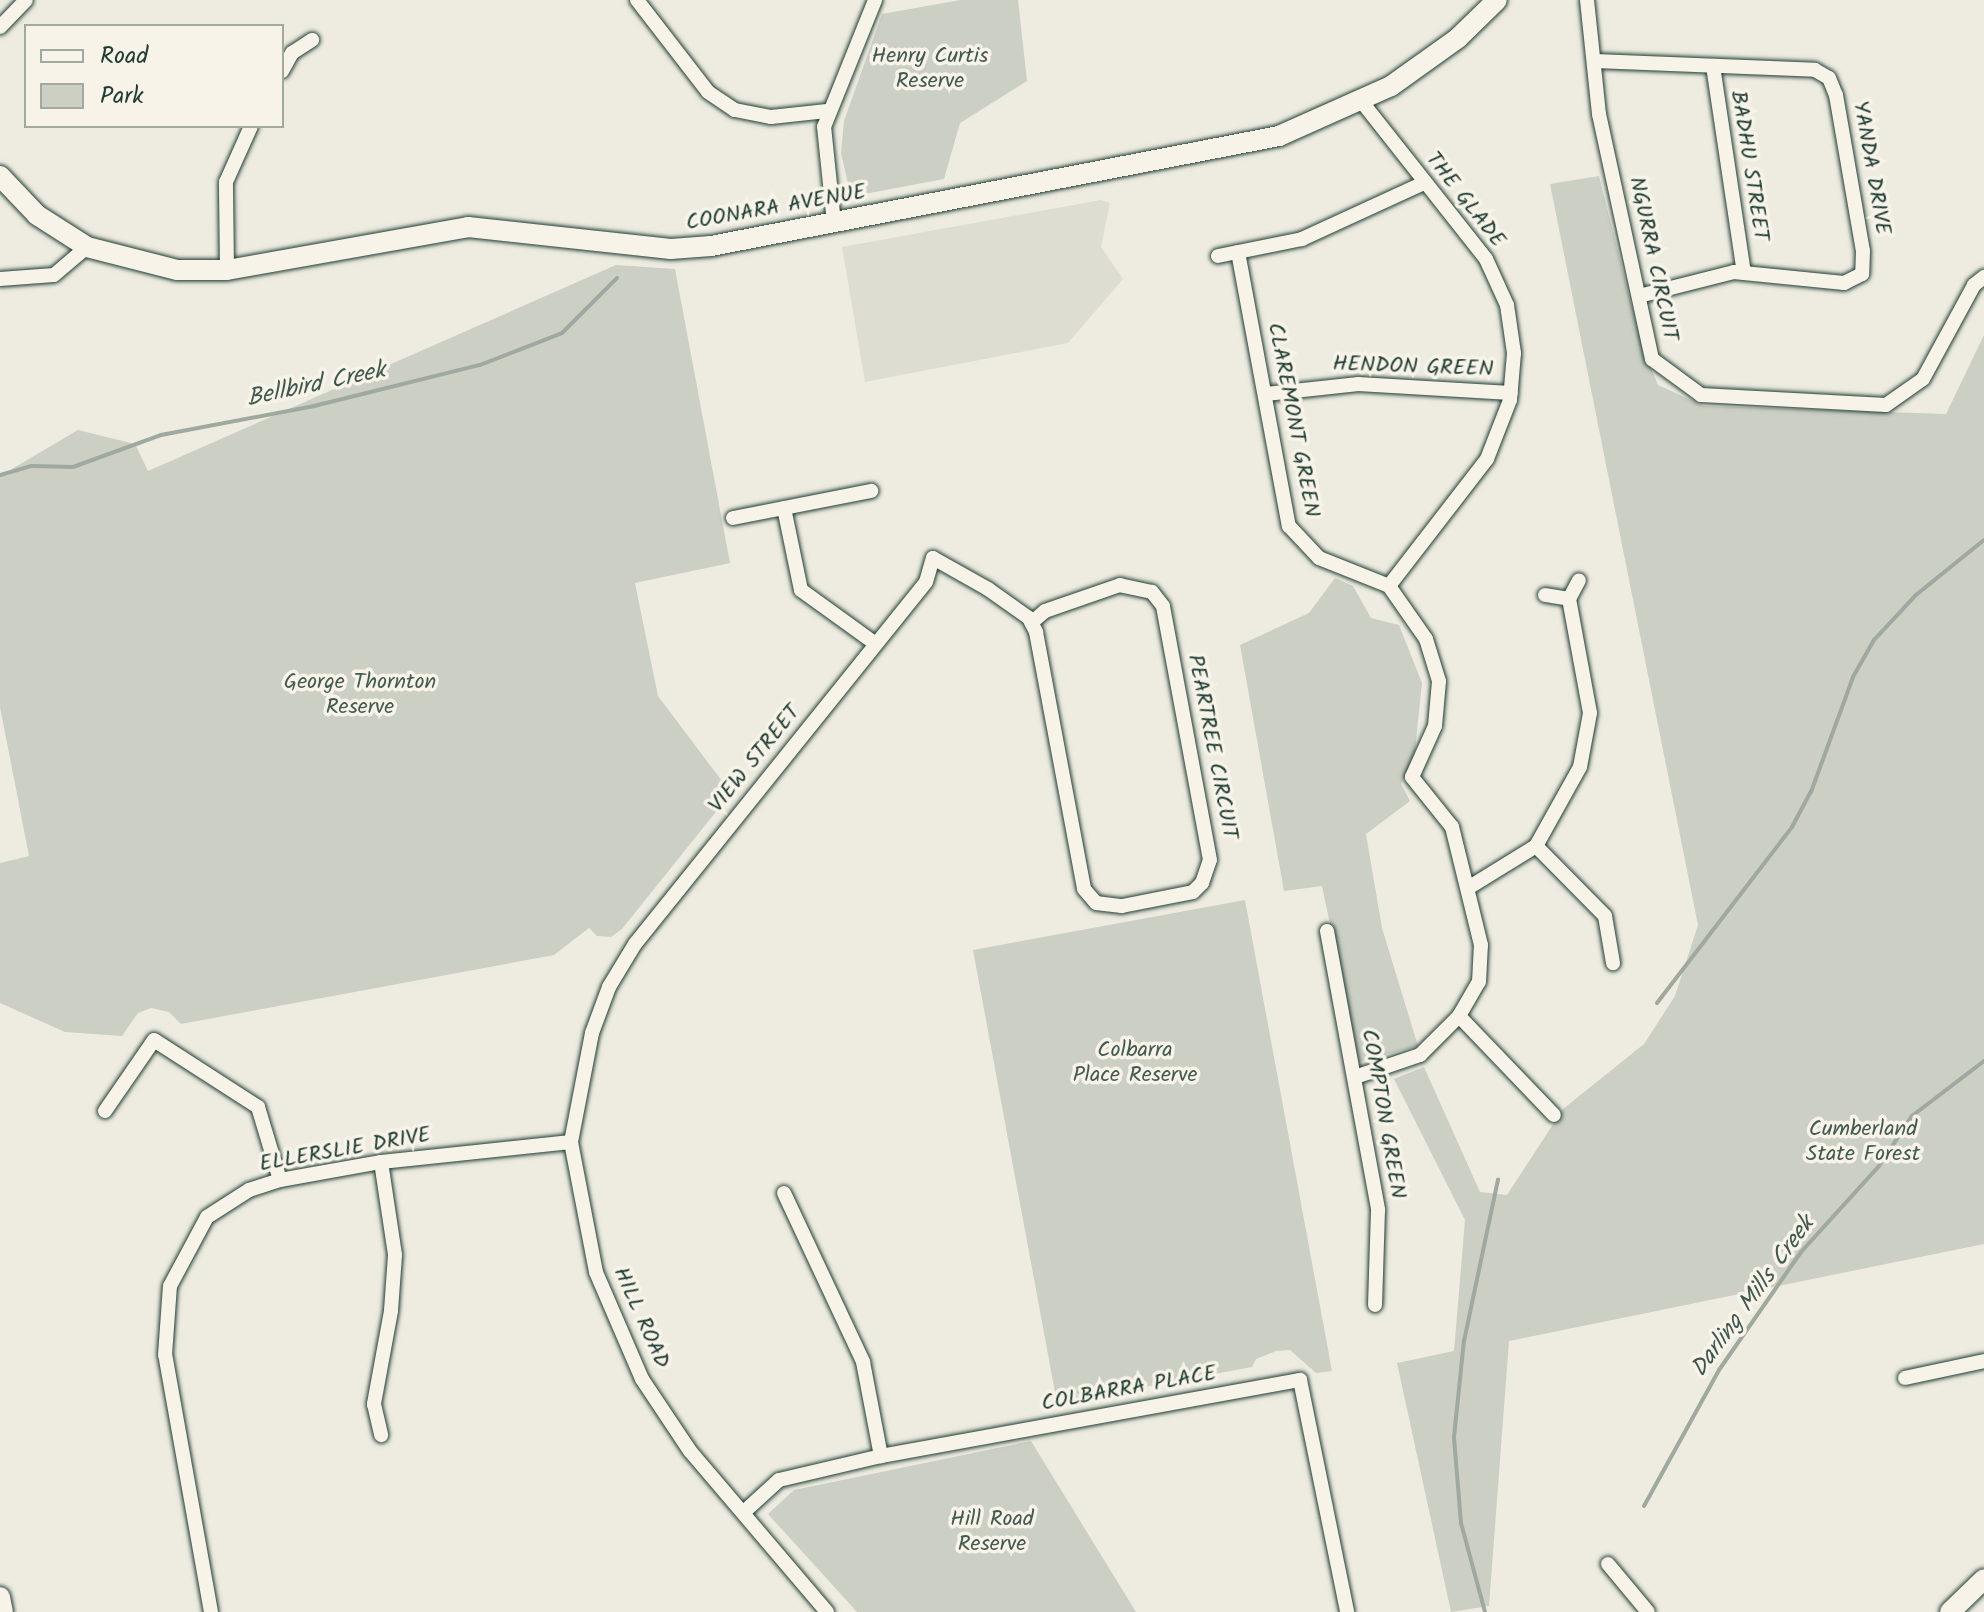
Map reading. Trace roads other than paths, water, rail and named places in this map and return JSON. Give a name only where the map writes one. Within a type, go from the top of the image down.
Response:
[{"type":"street","points":[[0,27],[26,0]]},
{"type":"street","points":[[637,0],[708,92],[735,110],[771,117],[827,111]]},
{"type":"street","points":[[834,223],[823,151],[827,111],[875,0]]},
{"type":"street","name":"COONARA AVENUE","points":[[0,176],[37,215],[87,247],[149,267],[227,270],[468,227],[671,249],[834,223],[1250,144],[1362,102],[1458,38],[1497,0]]},
{"type":"street","name":"NGURRA CIRCUIT","points":[[1587,0],[1599,114],[1652,359],[1701,395],[1886,405],[1923,379],[1974,285],[1984,277]]},
{"type":"street","points":[[284,67],[292,53],[312,40]]},
{"type":"street","name":"YANDA DRIVE","points":[[1595,61],[1815,70],[1829,78],[1863,251],[1862,274],[1844,283],[1744,273],[1639,296]]},
{"type":"street","name":"BADHU STREET","points":[[1713,66],[1744,273]]},
{"type":"street","name":"THE GLADE","points":[[1362,102],[1486,259],[1507,305],[1514,353],[1511,393],[1487,459],[1389,586]]},
{"type":"street","points":[[227,270],[226,182],[250,128]]},
{"type":"street","points":[[1218,256],[1313,235],[1424,183]]},
{"type":"street","points":[[0,279],[54,275],[87,247]]},
{"type":"street","name":"CLAREMONT GREEN","points":[[1238,252],[1289,526],[1297,541],[1319,558],[1389,586]]},
{"type":"street","name":"HENDON GREEN","points":[[1266,394],[1358,384],[1511,393]]},
{"type":"street","points":[[733,518],[871,491]]},
{"type":"street","points":[[784,508],[801,590],[876,644]]},
{"type":"street","name":"VIEW STREET","points":[[609,987],[635,944],[926,582],[933,558],[988,589],[1031,623]]},
{"type":"street","points":[[1468,888],[1536,846],[1580,767],[1590,713],[1569,599],[1579,580]]},
{"type":"street","name":"PEARTREE CIRCUIT","points":[[1120,585],[1152,592],[1163,606],[1210,860],[1202,883],[1193,892],[1108,906],[1096,903],[1084,889],[1031,623],[1045,611],[1120,585]]},
{"type":"street","points":[[1355,1077],[1420,1055],[1459,1016],[1479,982],[1481,945],[1452,827],[1412,777],[1435,726],[1439,681],[1426,639],[1389,586]]},
{"type":"street","points":[[1545,595],[1569,599]]},
{"type":"street","points":[[1536,846],[1605,916],[1613,963]]},
{"type":"street","name":"COMPTON GREEN","points":[[1327,931],[1378,1210],[1375,1305]]},
{"type":"street","name":"HILL ROAD","points":[[609,987],[592,1033],[571,1142],[596,1272],[642,1379],[690,1451],[745,1511],[827,1612]]},
{"type":"street","points":[[1459,1016],[1554,1115]]},
{"type":"street","points":[[105,1111],[154,1040],[258,1107],[280,1180]]},
{"type":"street","name":"ELLERSLIE DRIVE","points":[[211,1612],[165,1355],[170,1286],[207,1217],[249,1190],[280,1180],[381,1162],[571,1142]]},
{"type":"street","points":[[381,1162],[395,1255],[391,1311],[374,1404],[381,1435]]},
{"type":"street","points":[[784,1193],[863,1362],[881,1456]]},
{"type":"street","points":[[1905,1378],[1984,1361]]},
{"type":"street","name":"COLBARRA PLACE","points":[[745,1511],[779,1480],[881,1456],[1300,1380],[1347,1612]]},
{"type":"street","points":[[1608,1564],[1648,1612]]},
{"type":"street","points":[[1950,1612],[1983,1581]]},
{"type":"street","points":[[0,1597],[3,1612]]},
{"type":"waterway","name":"Bellbird Creek","points":[[0,475],[31,466],[73,467],[161,435],[314,406],[480,365],[562,333],[617,278]]},
{"type":"waterway","points":[[1657,1003],[1792,827],[1811,792],[1853,677],[1874,640],[1916,595],[1984,540]]},
{"type":"waterway","name":"Darling Mills Creek","points":[[1644,1506],[1719,1370],[1801,1252],[1879,1166],[1912,1116],[1984,1061]]},
{"type":"waterway","points":[[1485,1612],[1461,1523],[1454,1437],[1464,1341],[1498,1180]]},
{"type":"park label","name":"Henry Curtis Reserve","points":[[930,68]]},
{"type":"park label","name":"George Thornton Reserve","points":[[360,694]]},
{"type":"park label","name":"Colbarra Place Reserve","points":[[1135,1062]]},
{"type":"park label","name":"Cumberland State Forest","points":[[1863,1142]]},
{"type":"park label","name":"Hill Road Reserve","points":[[992,1532]]}]
